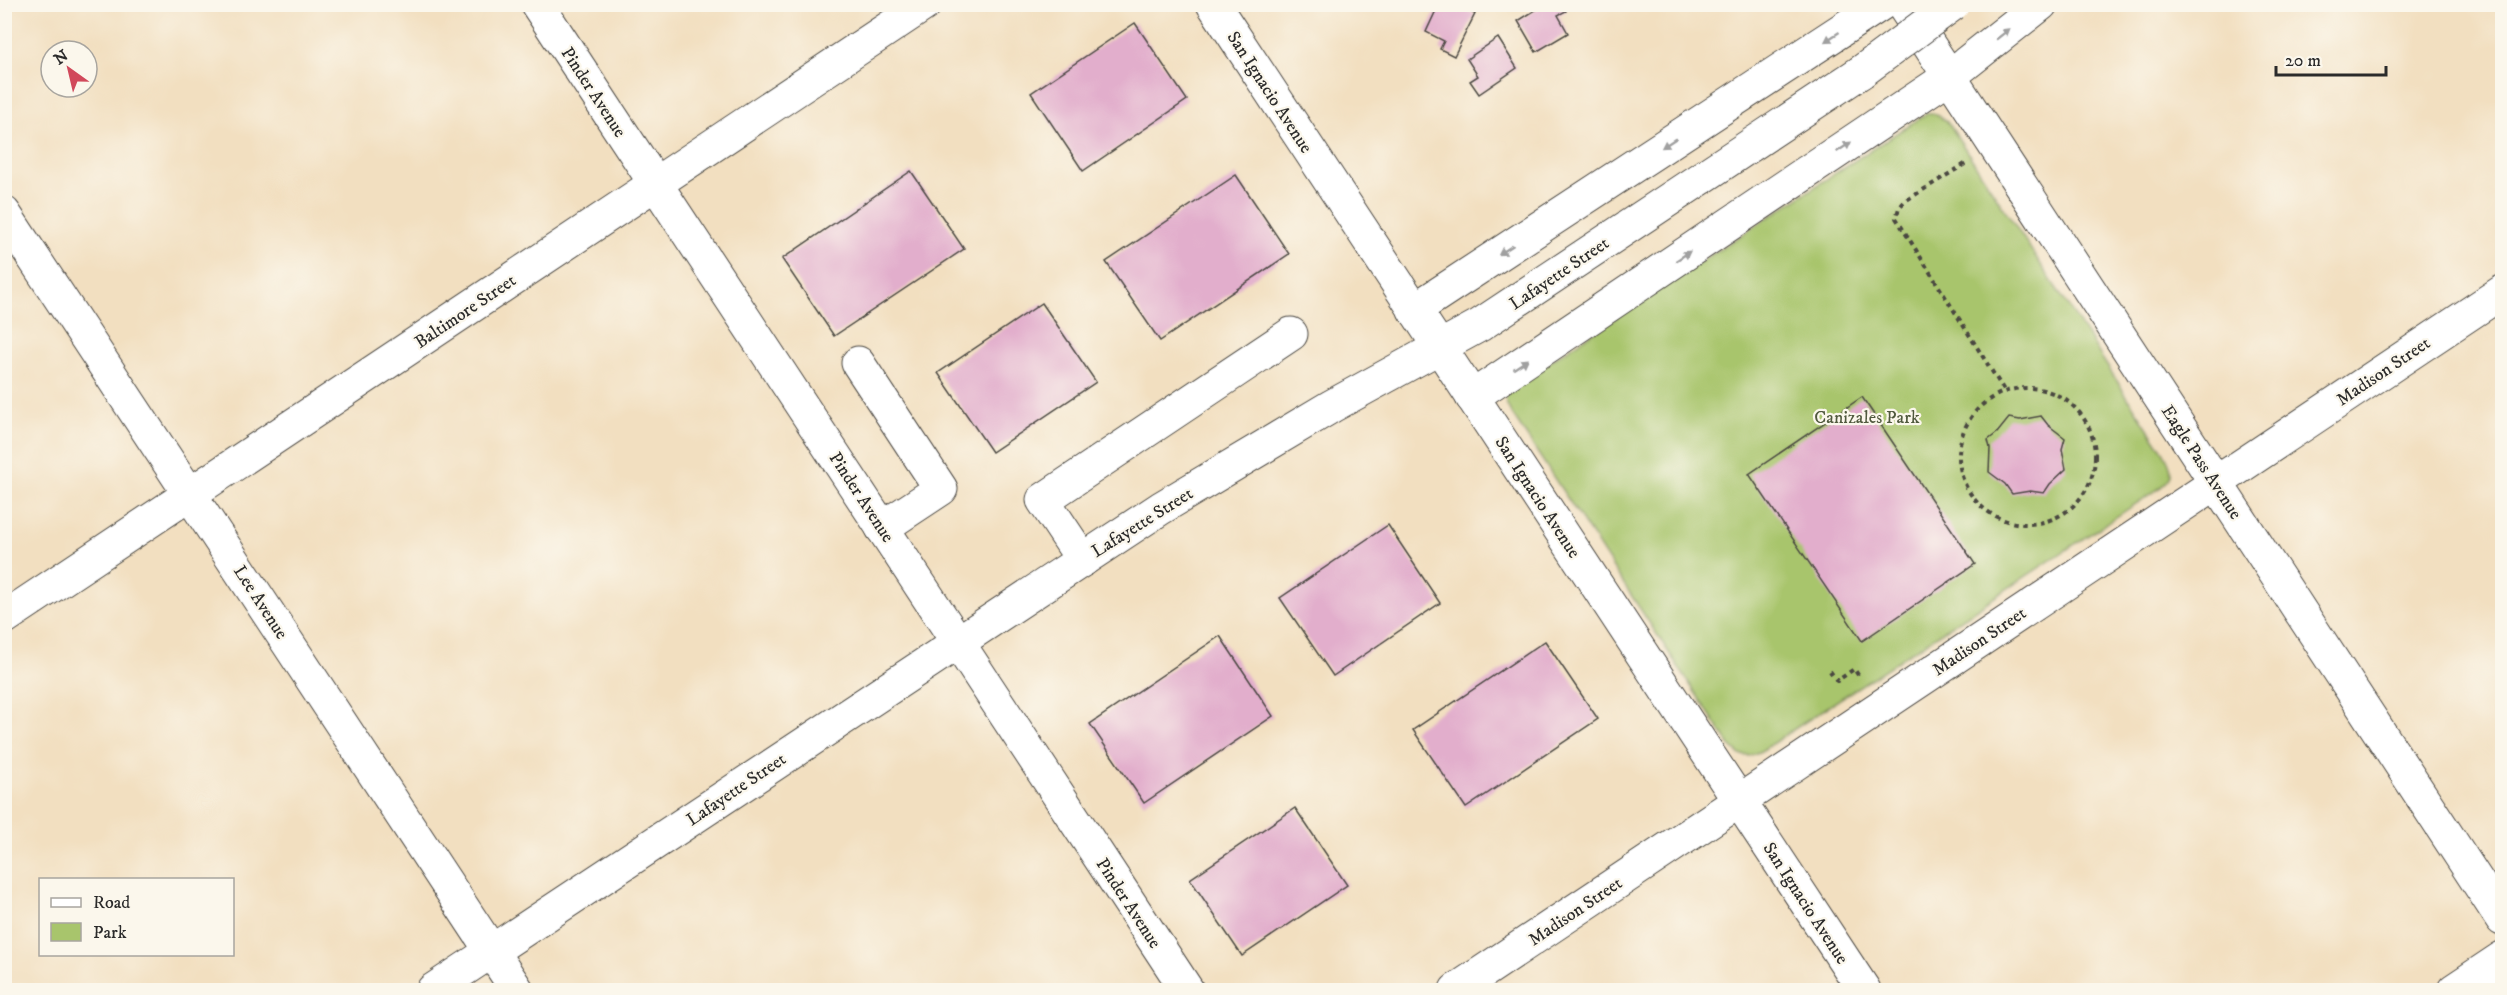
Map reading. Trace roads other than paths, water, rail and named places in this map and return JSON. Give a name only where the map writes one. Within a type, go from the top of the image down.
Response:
[{"type":"street","name":"Pinder Avenue","points":[[537,4],[1187,990]]},
{"type":"street","name":"Baltimore Street","points":[[4,618],[926,4]]},
{"type":"street","name":"San Ignacio Avenue","points":[[1213,4],[1864,990]]},
{"type":"street","points":[[1414,310],[1881,4]]},
{"type":"street","name":"Eagle Pass Avenue","points":[[1902,4],[2502,920]]},
{"type":"street","name":"Lafayette Street","points":[[433,990],[1161,508],[1312,418],[1480,325],[1861,72],[1953,4]]},
{"type":"street","points":[[1472,397],[1950,76],[2041,4]]},
{"type":"street","name":"Lee Avenue","points":[[4,213],[517,990]]},
{"type":"street","name":"Madison Street","points":[[1456,990],[2502,292]]},
{"type":"street","points":[[1083,560],[1043,500],[1291,334]]},
{"type":"street","points":[[858,363],[941,489],[882,528]]},
{"type":"street","points":[[2454,990],[2502,958]]},
{"type":"park label","name":"Canizales Park","points":[[1867,417]]}]
